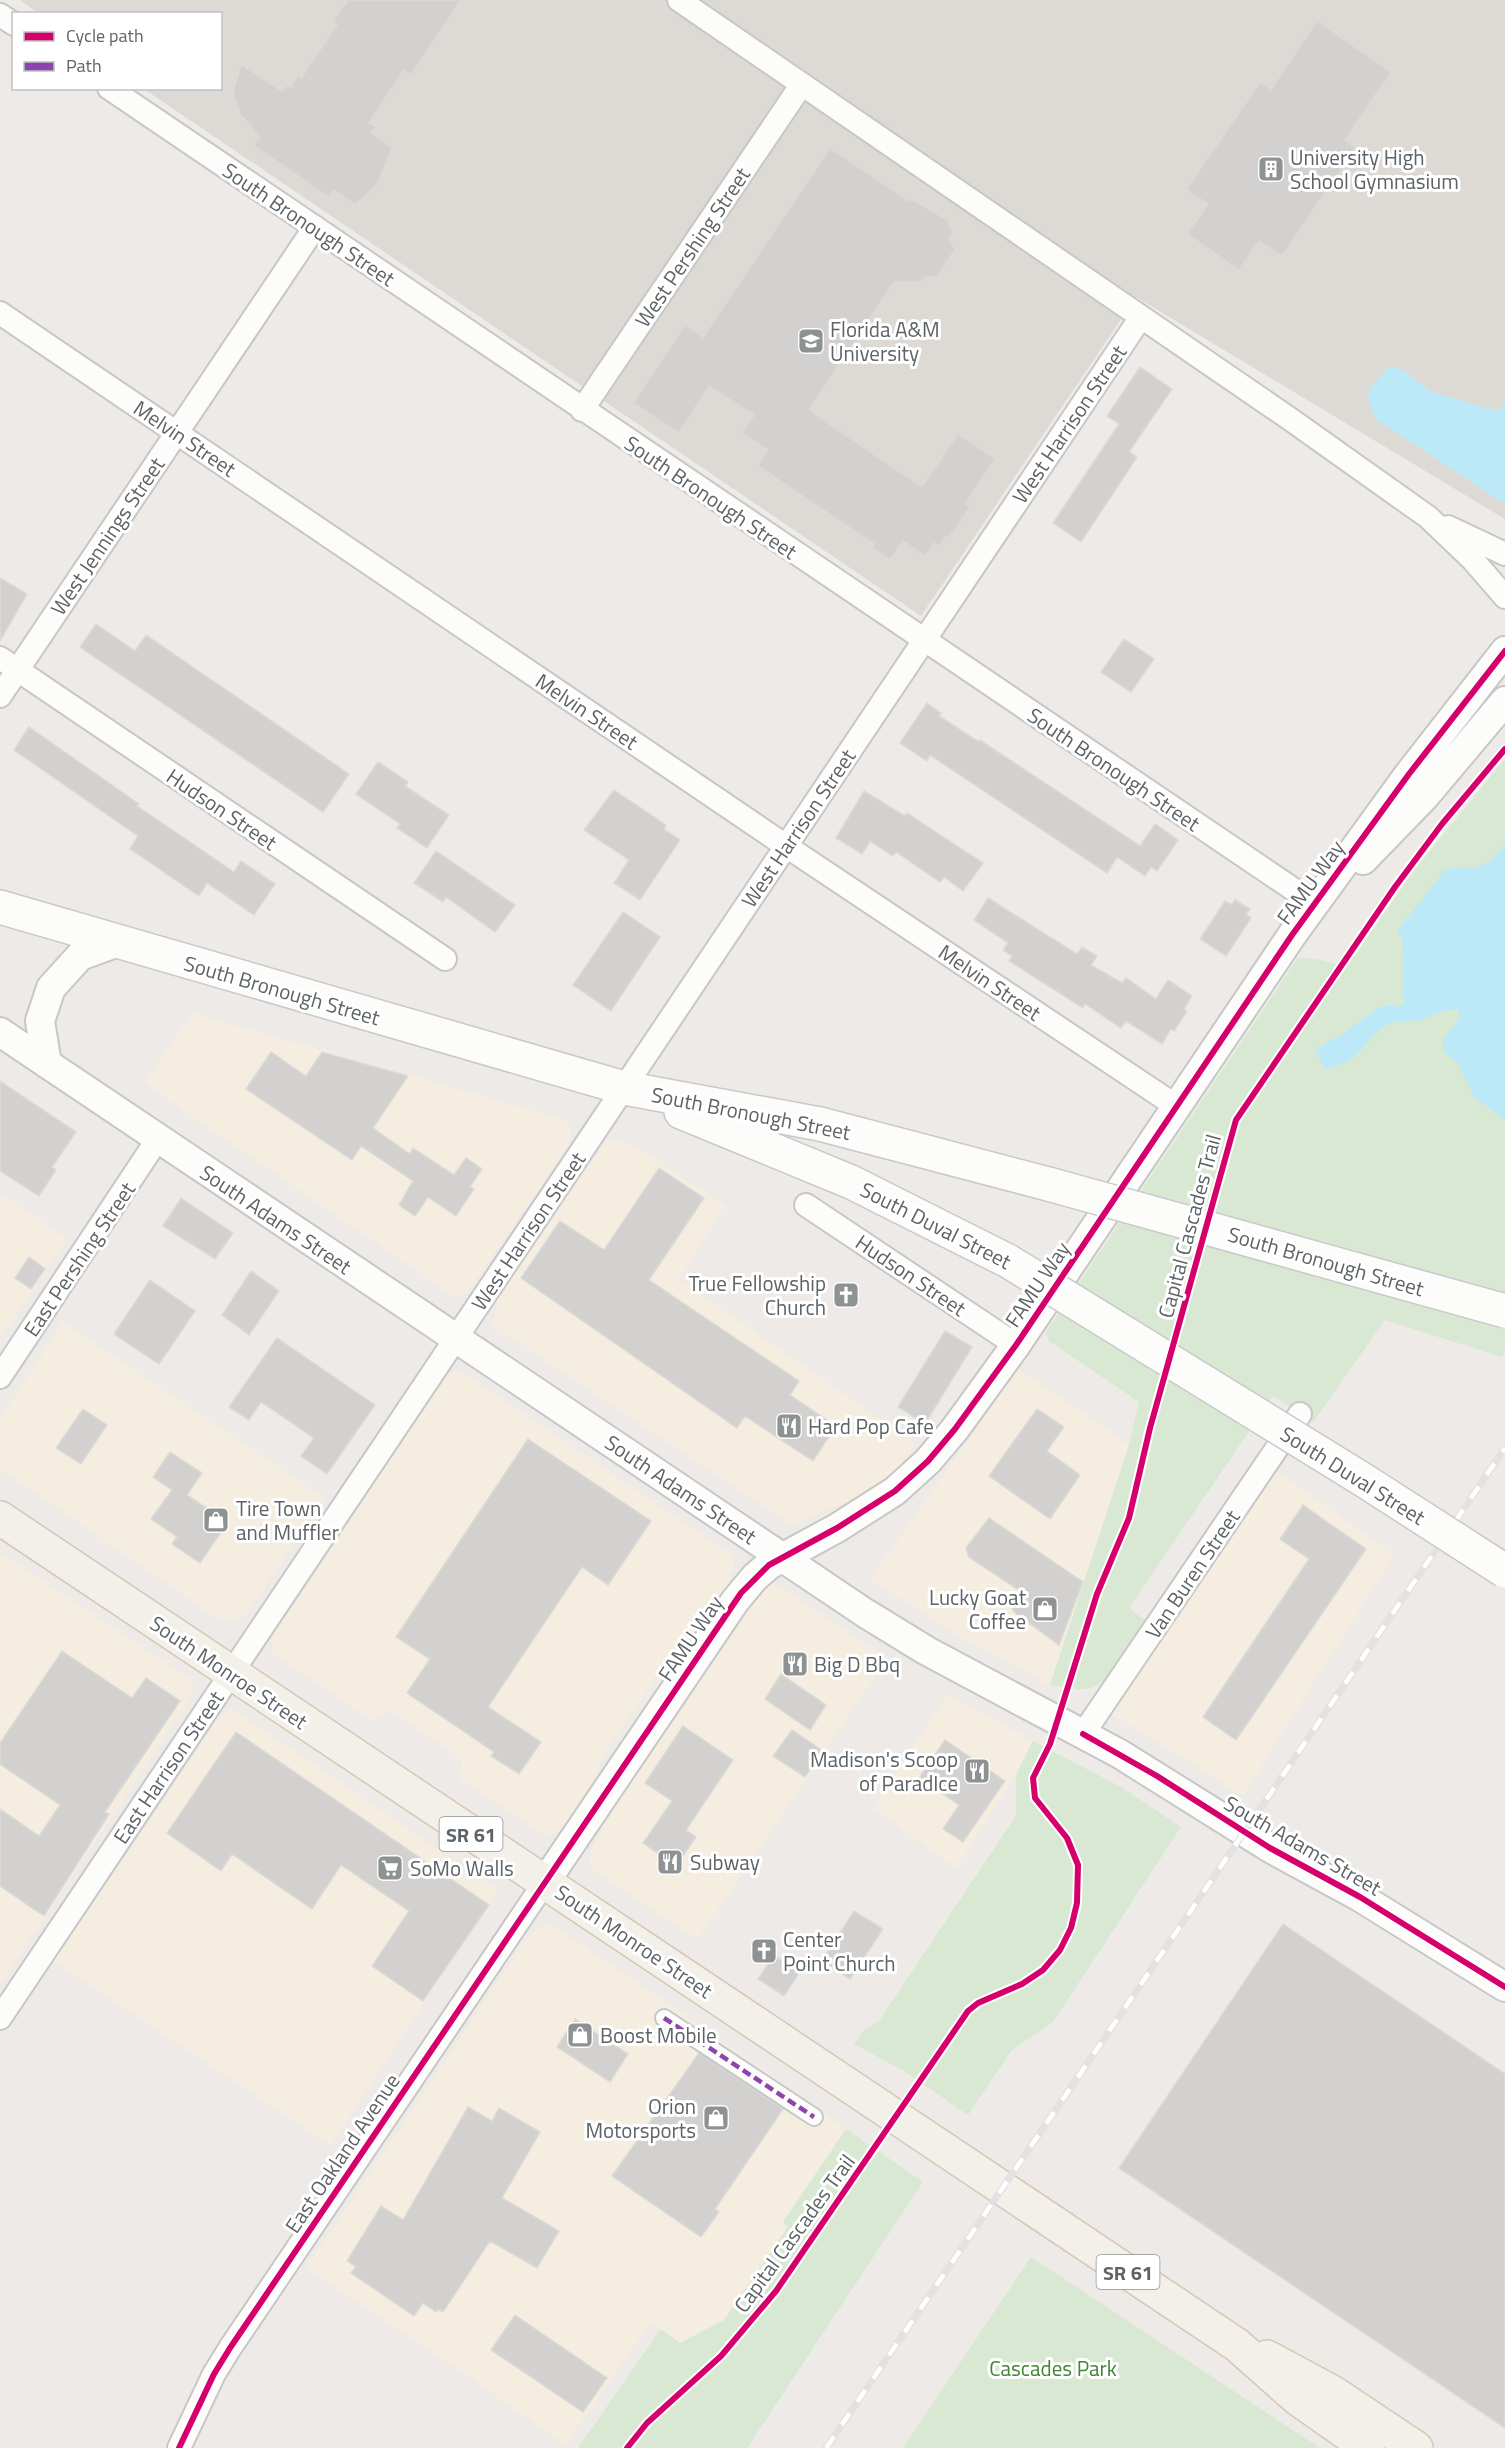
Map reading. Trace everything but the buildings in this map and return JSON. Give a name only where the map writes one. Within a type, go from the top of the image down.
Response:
[{"type":"main road","name":"South Bronough Street","points":[[0,907],[624,1088],[820,1124],[1052,1185],[1505,1311]]},
{"type":"main road","name":"South Duval Street","points":[[624,1088],[851,1182],[1008,1261],[1365,1481],[1505,1571]]},
{"type":"main road","name":"South Monroe Street","points":[[0,1518],[1237,2345],[1298,2399],[1368,2448]]},
{"type":"main road","name":"South Monroe Street","points":[[1237,2345],[1313,2380],[1416,2448]]},
{"type":"street","points":[[679,0],[1428,517],[1472,559],[1505,597]]},
{"type":"street","name":"West Pershing Street","points":[[582,410],[802,84]]},
{"type":"street","name":"South Bronough Street","points":[[112,90],[923,641],[1315,904]]},
{"type":"street","name":"West Jennings Street","points":[[0,696],[9,664],[177,433],[315,227]]},
{"type":"street","name":"Melvin Street","points":[[0,313],[786,846],[1176,1106]]},
{"type":"street","name":"West Harrison Street","points":[[456,1338],[1141,317]]},
{"type":"street","points":[[1428,517],[1505,554]]},
{"type":"street","name":"FAMU Way","points":[[545,1882],[735,1601],[755,1577],[783,1557],[868,1509],[917,1472],[955,1429],[1016,1345],[1315,904],[1409,774],[1505,651]]},
{"type":"street","name":"Hudson Street","points":[[9,664],[445,959]]},
{"type":"street","name":"FAMU Way","points":[[1315,904],[1407,816],[1505,701]]},
{"type":"street","points":[[47,1064],[40,1021],[51,988],[80,956],[118,942]]},
{"type":"street","name":"South Adams Street","points":[[0,1032],[157,1140],[927,1651],[1157,1776],[1270,1848],[1360,1897],[1505,1987]]},
{"type":"street","name":"East Pershing Street","points":[[0,1377],[157,1140]]},
{"type":"street","name":"Hudson Street","points":[[806,1204],[1016,1345]]},
{"type":"street","name":"East Harrison Street","points":[[0,2018],[456,1338]]},
{"type":"street","name":"Van Buren Street","points":[[1083,1734],[1300,1413]]},
{"type":"street","name":"East Oakland Avenue","points":[[178,2448],[214,2374],[230,2348],[545,1882]]},
{"type":"street","points":[[664,2018],[814,2117]]},
{"type":"shaded area","name":"Florida A&M University","points":[[20,0],[1505,0],[1505,519],[1136,297],[921,616],[145,90],[222,90],[222,12],[37,12]]},
{"type":"shaded area","points":[[193,1013],[568,1121],[570,1138],[566,1148],[467,1293],[456,1298],[144,1083]]},
{"type":"shaded area","points":[[607,1140],[634,1145],[725,1206],[679,1279],[916,1444],[897,1469],[864,1493],[792,1526],[492,1324],[498,1300],[510,1280]]},
{"type":"shaded area","points":[[0,1193],[68,1239],[0,1338]]},
{"type":"shaded area","points":[[63,1323],[325,1498],[244,1617],[219,1620],[0,1468],[0,1419]]},
{"type":"shaded area","points":[[1019,1369],[1129,1445],[1050,1685],[962,1638],[870,1579]]},
{"type":"shaded area","points":[[456,1371],[463,1373],[731,1554],[734,1564],[728,1586],[708,1616],[695,1621],[603,1755],[589,1792],[565,1824],[554,1834],[546,1836],[460,1779],[462,1760],[392,1711],[372,1721],[273,1654],[271,1638],[446,1378]]},
{"type":"shaded area","points":[[1277,1471],[1394,1555],[1243,1795],[1107,1711]]},
{"type":"shaded area","points":[[0,1553],[191,1680],[194,1686],[193,1694],[0,1985]]},
{"type":"shaded area","points":[[772,1581],[887,1659],[697,1940],[590,1867],[591,1850],[632,1776],[756,1594]]},
{"type":"shaded area","points":[[948,1694],[1033,1741],[1016,1775],[956,1868],[873,1808]]},
{"type":"shaded area","points":[[231,1708],[498,1890],[331,2145],[54,1961],[222,1714]]},
{"type":"shaded area","points":[[548,1922],[703,2027],[846,2129],[783,2222],[789,2226],[724,2320],[680,2343],[651,2322],[565,2445],[471,2378],[306,2268],[528,1937]]},
{"type":"green space","points":[[1505,759],[1505,1352],[1502,1357],[1385,1320],[1313,1422],[1273,1396],[1129,1608],[1145,1620],[1105,1679],[1086,1689],[1050,1685],[1129,1445],[1139,1402],[1049,1341],[1046,1332],[1298,958],[1316,959],[1347,967],[1413,872]]},
{"type":"green space","points":[[1033,1741],[1119,1786],[1181,1827],[1053,2022],[1012,2050],[968,2115],[904,2071],[854,2044],[862,2032],[879,2021],[1016,1816],[1016,1775]]},
{"type":"green space","points":[[846,2129],[923,2182],[747,2448],[578,2448],[661,2329],[680,2343],[724,2320],[788,2227],[783,2222]]},
{"type":"green space","name":"Cascades Park","points":[[1031,2257],[1320,2448],[903,2448]]},
{"type":"water","points":[[1390,367],[1401,369],[1432,392],[1498,411],[1505,402],[1505,504],[1377,420],[1368,397],[1373,385]]},
{"type":"water","points":[[1505,844],[1505,1120],[1474,1097],[1458,1064],[1443,1051],[1443,1040],[1460,1018],[1457,1010],[1448,1010],[1428,1018],[1387,1025],[1378,1031],[1355,1056],[1338,1066],[1325,1069],[1315,1050],[1374,1011],[1384,1006],[1404,1005],[1403,940],[1397,931],[1445,870],[1484,865]]},
{"type":"railway","points":[[826,2448],[1505,1448]]},
{"type":"marked path","points":[[664,2018],[814,2117]]},
{"type":"cycle path","points":[[179,2448],[214,2374],[230,2348],[741,1593],[769,1565],[837,1528],[895,1491],[928,1461],[955,1429],[1016,1345],[1292,935],[1409,774],[1505,651]]},
{"type":"cycle path","name":"Capital Cascades Trail","points":[[627,2448],[647,2423],[721,2356],[776,2291],[968,2011],[978,2003],[1022,1984],[1043,1970],[1060,1950],[1071,1928],[1077,1903],[1078,1865],[1067,1838],[1035,1798],[1033,1778],[1050,1744],[1097,1594],[1129,1518],[1150,1428],[1236,1120],[1395,887],[1442,824],[1505,749]]},
{"type":"cycle path","points":[[1083,1734],[1157,1776],[1270,1848],[1360,1897],[1505,1987]]},
{"type":"place","name":"University High School Gymnasium","points":[[1271,169]]},
{"type":"place","name":"Florida A&M University","points":[[811,341]]},
{"type":"place","name":"True Fellowship Church","points":[[846,1295]]},
{"type":"place","name":"Hard Pop Cafe","points":[[789,1426]]},
{"type":"place","name":"Tire Town and Muffler","points":[[216,1520]]},
{"type":"place","name":"Lucky Goat Coffee","points":[[1045,1609]]},
{"type":"place","name":"Big D Bbq","points":[[795,1664]]},
{"type":"place","name":"Madison's Scoop of ParadIce","points":[[977,1771]]},
{"type":"place","name":"Subway","points":[[670,1862]]},
{"type":"place","name":"SoMo Walls","points":[[390,1868]]},
{"type":"place","name":"Center Point Church","points":[[764,1951]]},
{"type":"place","name":"Boost Mobile","points":[[580,2035]]},
{"type":"place","name":"Orion Motorsports","points":[[716,2118]]}]
